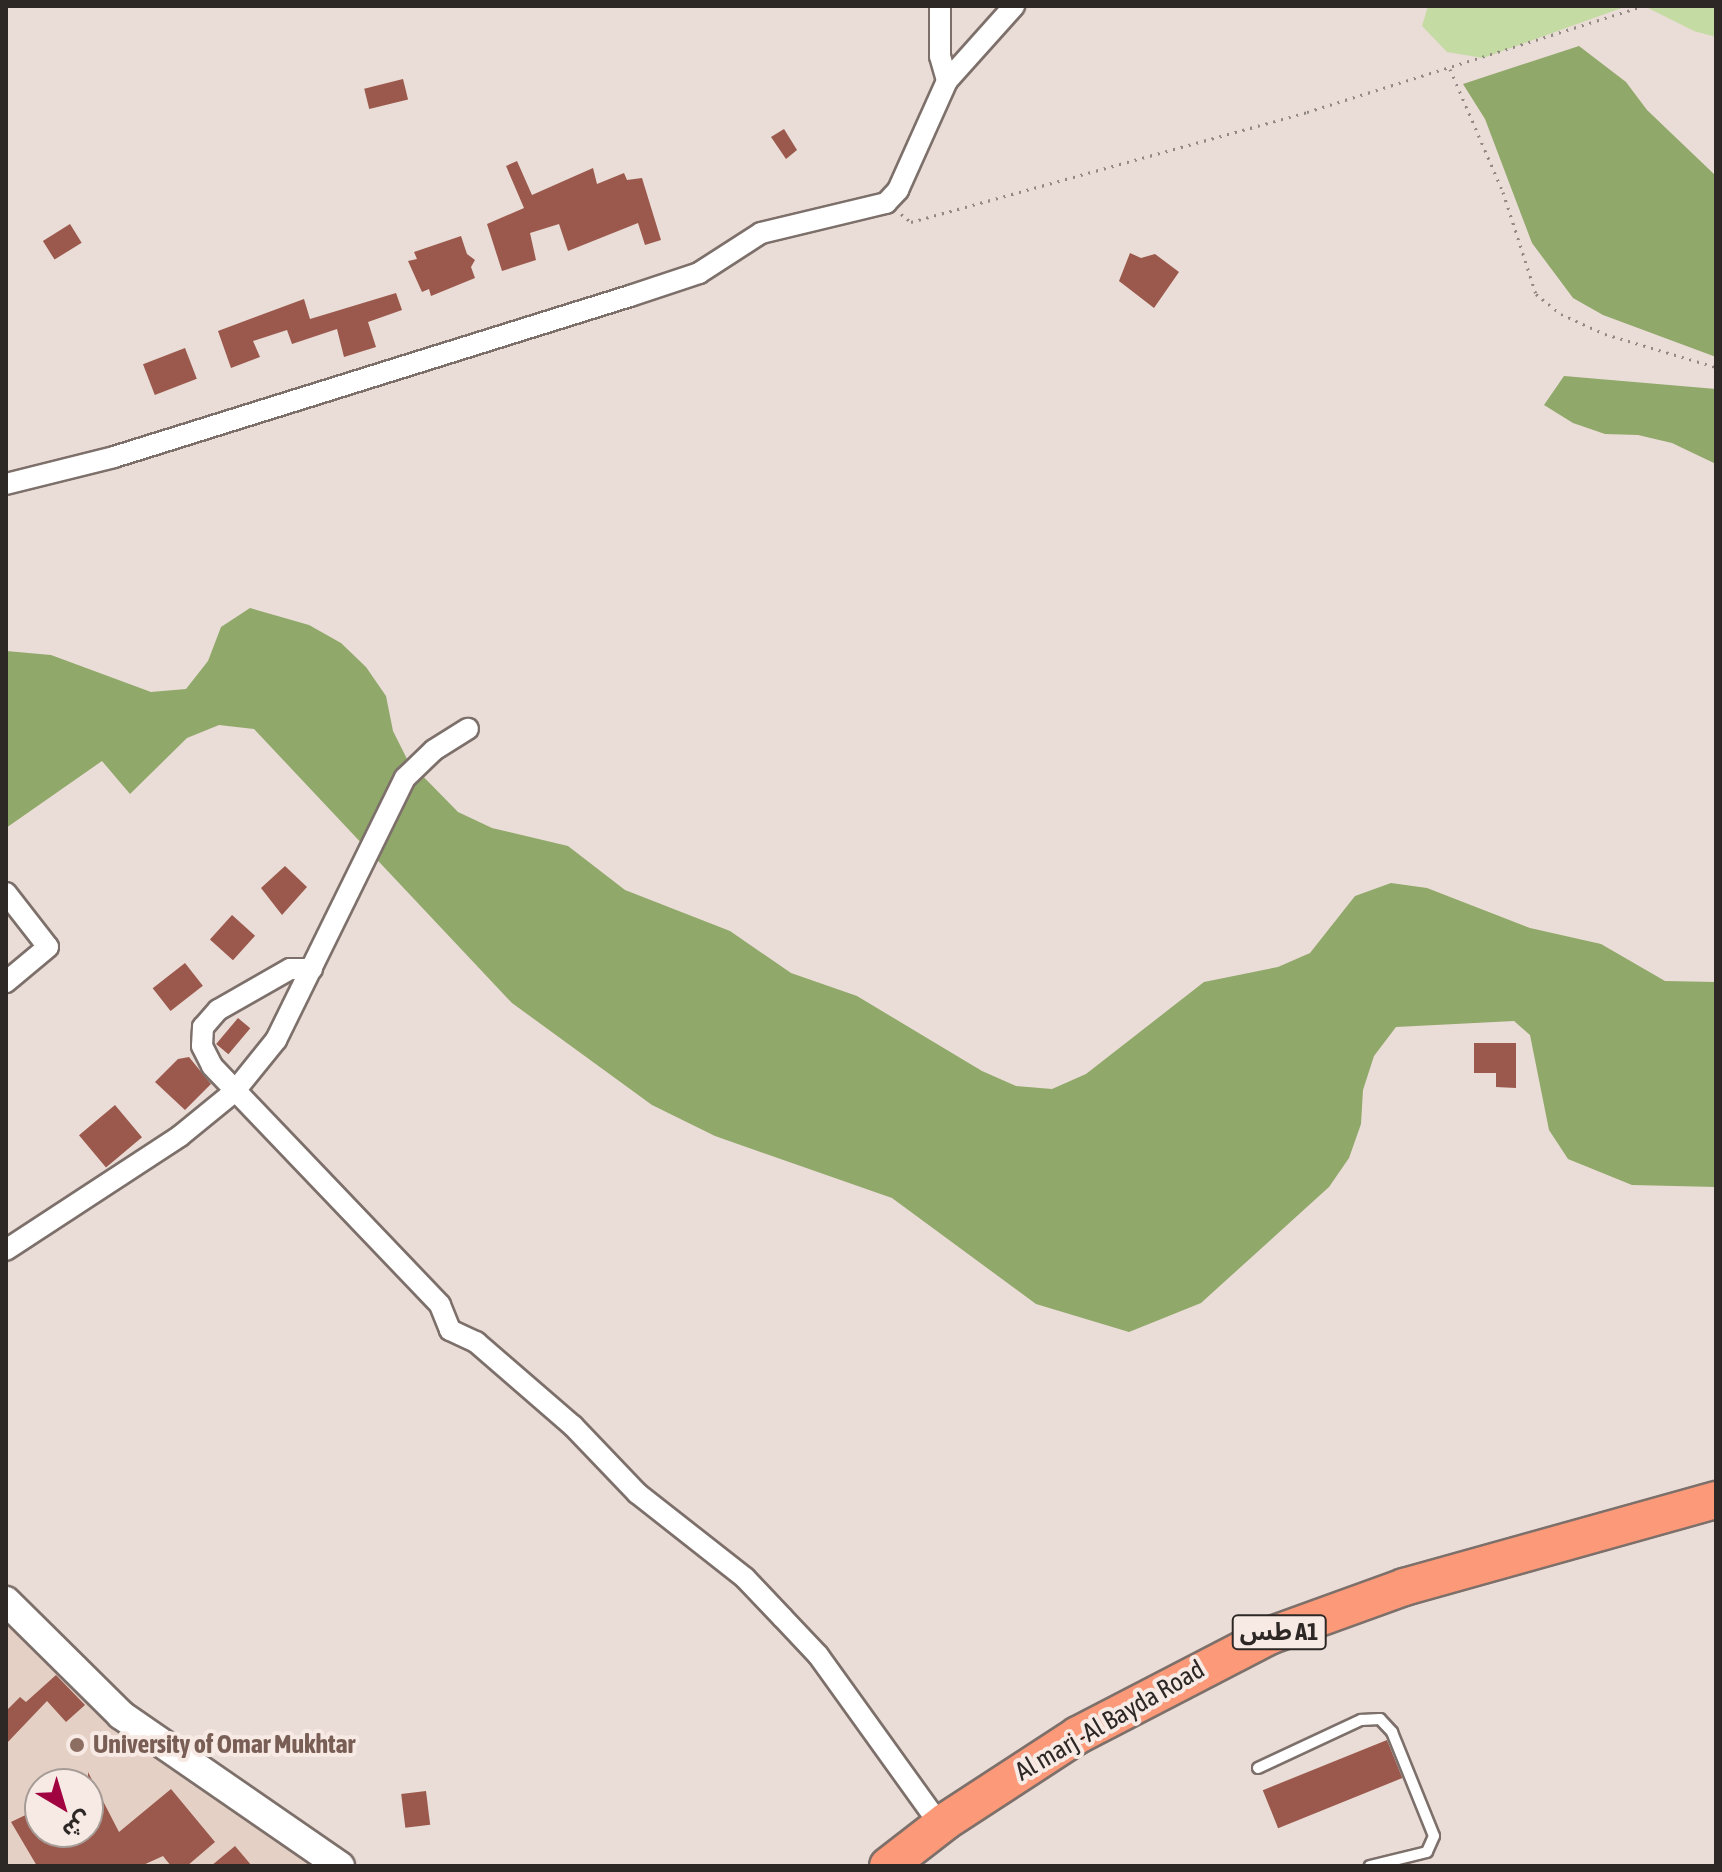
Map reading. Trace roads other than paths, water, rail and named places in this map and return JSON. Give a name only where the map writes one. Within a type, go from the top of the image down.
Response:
[{"type":"highway","name":"Al marj -Al Bayda Road","points":[[888,1866],[940,1825],[1140,1699],[1269,1636],[1404,1587],[1716,1500]]},
{"type":"street","points":[[940,6],[940,56],[947,81]]},
{"type":"street","points":[[6,484],[114,457],[630,296],[699,273],[761,233],[886,203],[898,190],[947,81],[1014,6]]},
{"type":"street","points":[[6,1250],[168,1144],[234,1092],[276,1040],[405,778],[434,750],[468,729]]},
{"type":"street","points":[[6,893],[48,947],[6,982]]},
{"type":"street","points":[[312,969],[290,969],[251,988],[203,1027],[202,1046],[234,1092],[440,1305],[450,1330],[476,1342],[563,1417],[637,1493],[745,1578],[818,1655],[940,1825]]},
{"type":"street","points":[[6,1601],[121,1715],[340,1866]]},
{"type":"lane","points":[[1258,1768],[1361,1720],[1380,1719],[1392,1732],[1434,1836],[1427,1852],[1370,1866]]},
{"type":"place","name":"University of Omar Mukhtar","points":[[77,1745]]}]
